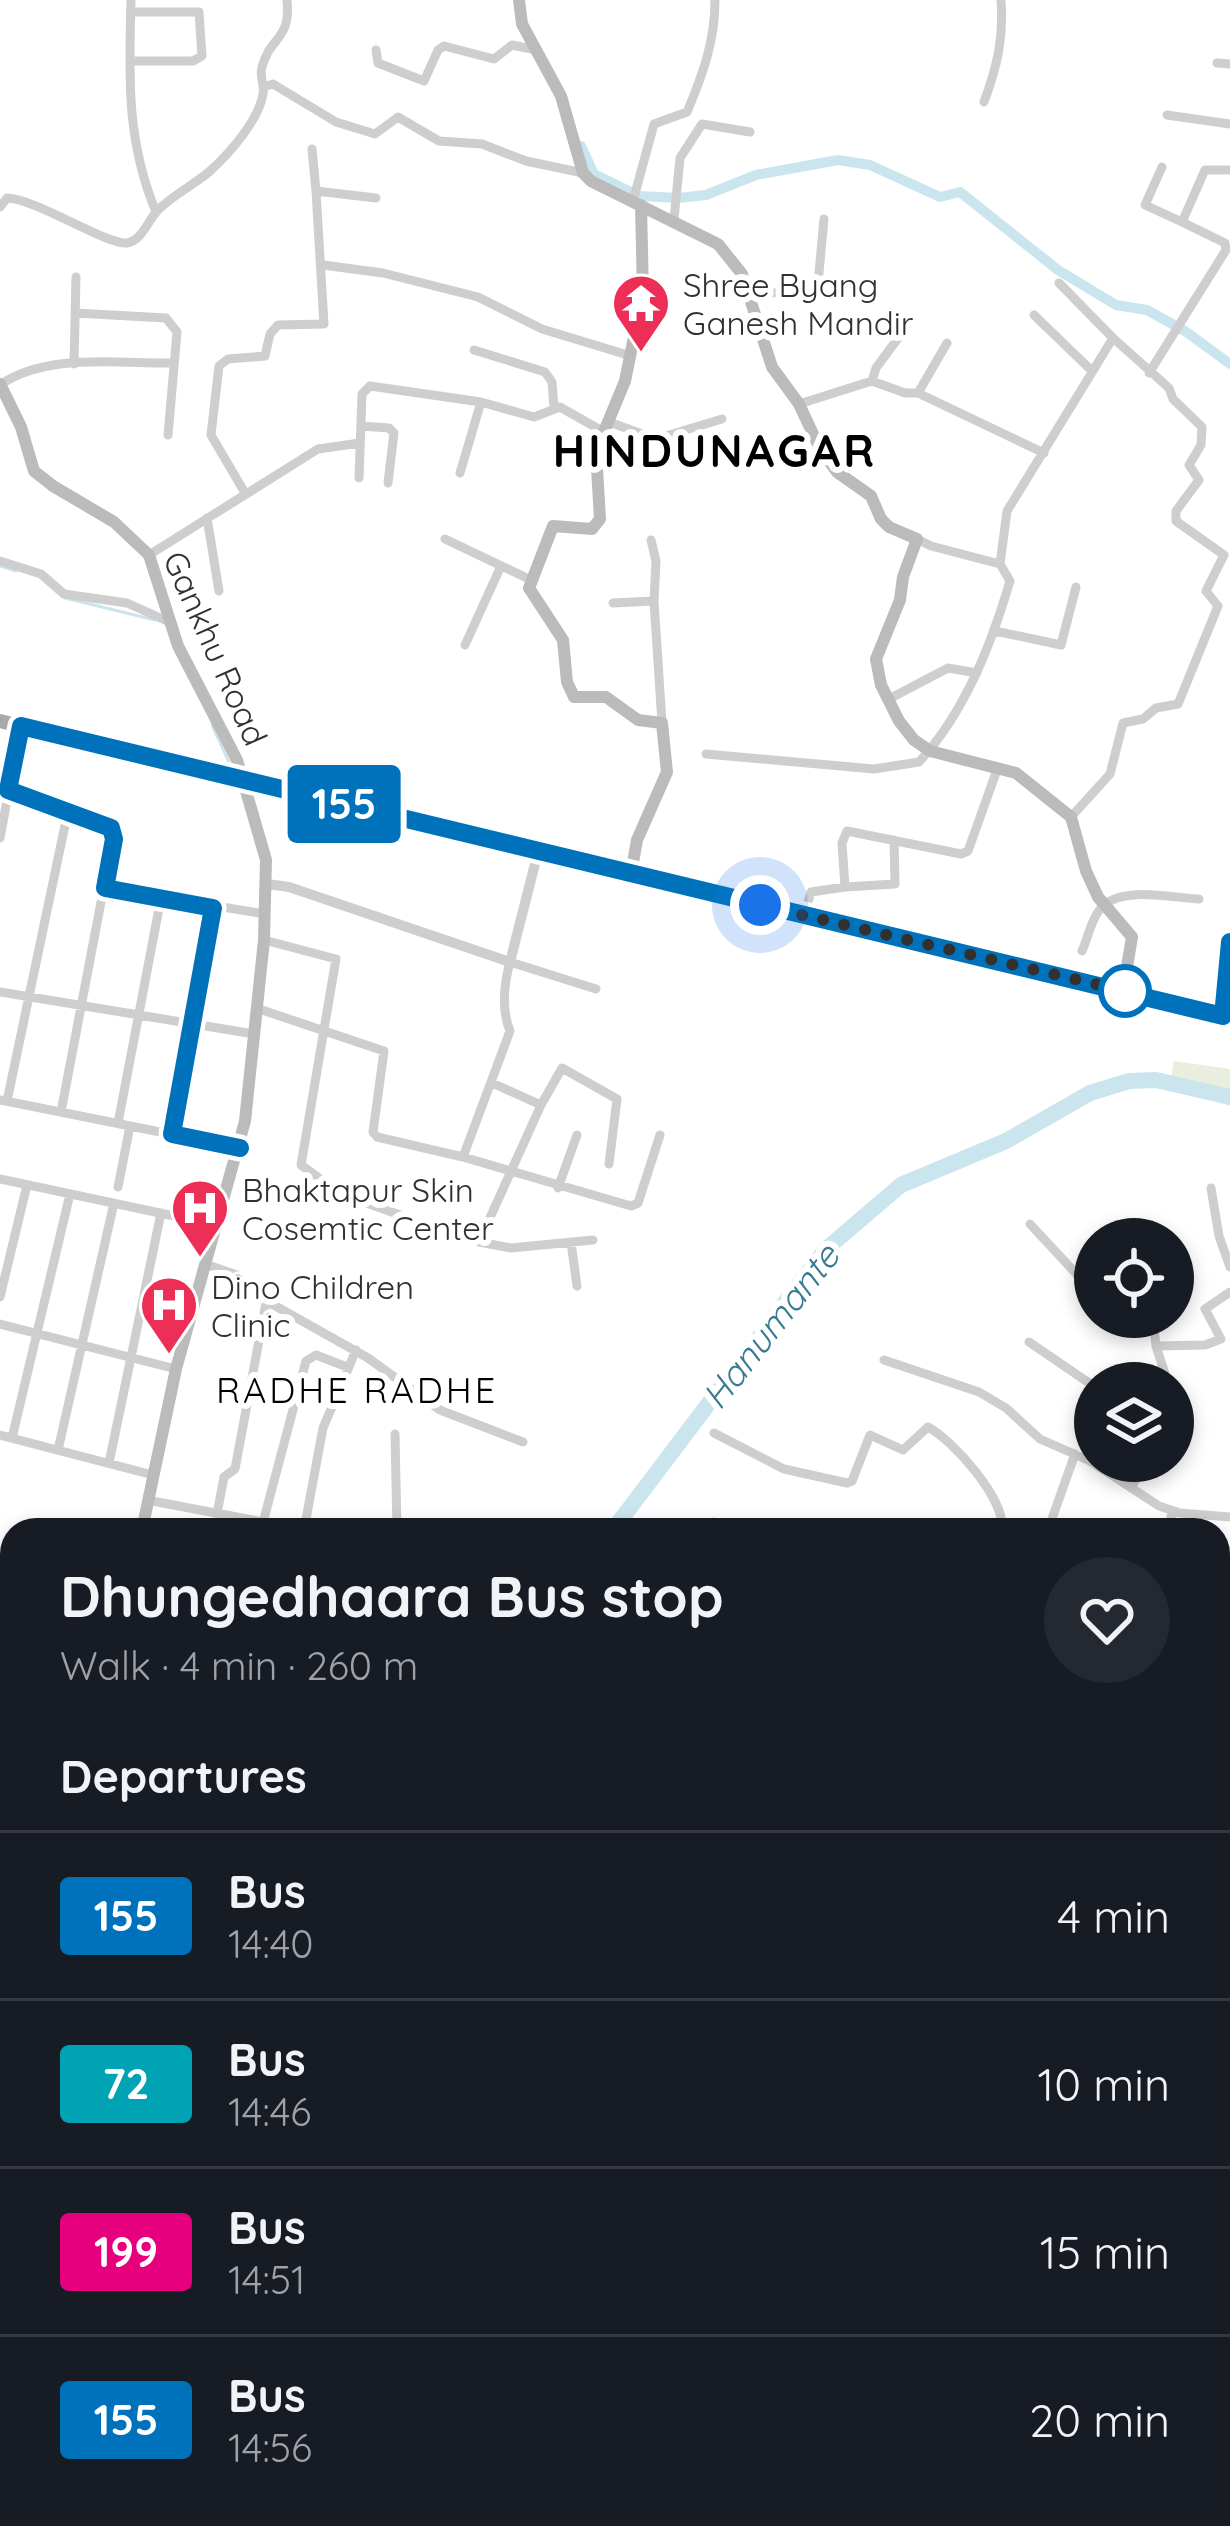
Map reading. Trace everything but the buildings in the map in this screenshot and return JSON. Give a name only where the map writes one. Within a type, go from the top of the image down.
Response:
[{"type":"main road","points":[[519,0],[522,24],[561,96],[583,173],[591,182],[675,206],[718,244],[751,292],[772,368],[799,404],[831,466],[871,496],[889,527],[917,539],[900,600],[876,659],[881,685],[914,740],[930,751],[998,767],[1028,781],[1070,817],[1085,871],[1104,905],[1132,937],[1123,991]]},
{"type":"main road","points":[[631,874],[637,840],[667,772],[662,723],[638,720],[606,697],[574,697],[567,682],[563,640],[530,594],[553,526],[592,529],[598,525],[601,497],[594,465],[631,356],[643,293],[637,198]]},
{"type":"main road","name":"Gankhu Road","points":[[0,385],[21,427],[34,471],[114,522],[149,555],[167,620],[237,760],[263,848],[267,884],[264,940],[240,1148],[176,1369],[144,1518]]},
{"type":"main road","points":[[0,721],[1227,1017]]},
{"type":"street","points":[[0,207],[14,197],[113,241],[137,239],[156,212],[222,159],[247,126],[263,97],[262,62],[288,26],[286,0]]},
{"type":"street","points":[[637,198],[654,124],[687,112],[714,34],[716,0]]},
{"type":"street","points":[[984,102],[998,65],[1004,29],[1001,0]]},
{"type":"street","points":[[130,61],[193,61],[202,56],[199,12],[131,6],[128,103],[138,158],[156,212]]},
{"type":"street","points":[[376,50],[378,63],[424,81],[444,46],[494,59],[512,46],[536,50]]},
{"type":"street","points":[[1217,63],[1230,64]]},
{"type":"street","points":[[263,87],[273,84],[322,114],[375,134],[398,117],[440,141],[482,144],[526,161],[583,173]]},
{"type":"street","points":[[1167,115],[1230,124]]},
{"type":"street","points":[[675,206],[680,158],[702,124],[750,132]]},
{"type":"street","points":[[245,493],[211,435],[219,366],[228,359],[266,356],[270,334],[278,325],[324,324],[312,149]]},
{"type":"street","points":[[1149,373],[1226,250],[1216,237],[1145,205],[1162,167]]},
{"type":"street","points":[[1182,222],[1205,170],[1230,170]]},
{"type":"street","points":[[316,191],[376,198]]},
{"type":"street","points":[[751,292],[817,294],[824,219]]},
{"type":"street","points":[[323,265],[383,273],[478,297],[542,329],[631,356]]},
{"type":"street","points":[[74,364],[76,277]]},
{"type":"street","points":[[1058,284],[1169,388],[1173,399],[1202,427],[1201,445],[1189,464],[1198,480],[1184,496],[1176,521],[1227,559],[1206,587],[1207,596],[1218,606],[1178,704],[1123,723],[1110,774],[1070,817]]},
{"type":"street","points":[[75,313],[166,318],[177,332],[168,435]]},
{"type":"street","points":[[1034,315],[1091,370]]},
{"type":"street","points":[[872,381],[876,368],[907,326]]},
{"type":"street","points":[[706,754],[874,769],[920,762],[977,674],[995,631],[1010,581],[1000,564],[1007,511],[1113,338]]},
{"type":"street","points":[[917,393],[947,343]]},
{"type":"street","points":[[474,350],[544,372],[552,382],[554,407]]},
{"type":"street","points":[[0,385],[31,371],[74,364],[174,363]]},
{"type":"street","points":[[799,404],[872,381],[917,393],[1044,453]]},
{"type":"street","points":[[358,478],[362,394],[370,386],[481,402],[534,417],[560,407],[606,427],[656,440],[722,419]]},
{"type":"street","points":[[460,473],[481,402]]},
{"type":"street","points":[[361,426],[392,430],[388,483]]},
{"type":"street","points":[[149,555],[318,449],[360,443]]},
{"type":"street","points":[[208,518],[218,591]]},
{"type":"street","points":[[445,539],[531,580]]},
{"type":"street","points":[[917,539],[931,547],[1000,564]]},
{"type":"street","points":[[651,540],[656,561],[662,723]]},
{"type":"street","points":[[0,562],[29,568],[64,593],[127,603],[167,620]]},
{"type":"street","points":[[465,645],[501,566]]},
{"type":"street","points":[[995,631],[1060,646],[1076,586]]},
{"type":"street","points":[[613,603],[654,601]]},
{"type":"street","points":[[889,699],[948,668],[977,674]]},
{"type":"street","points":[[0,838],[4,788],[21,726]]},
{"type":"street","points":[[845,887],[843,833],[961,854],[968,851],[998,767]]},
{"type":"street","points":[[4,788],[111,828],[114,839],[61,1112]]},
{"type":"street","points":[[68,811],[4,1101],[240,1148]]},
{"type":"street","points":[[804,915],[811,892],[895,884],[895,840]]},
{"type":"street","points":[[464,1156],[510,1031],[504,1018],[505,980],[538,852]]},
{"type":"street","points":[[267,884],[290,887],[596,989]]},
{"type":"street","points":[[105,888],[265,914]]},
{"type":"street","points":[[1082,951],[1104,905],[1133,896],[1199,899]]},
{"type":"street","points":[[118,1187],[138,1015],[161,898]]},
{"type":"street","points":[[172,1134],[213,908]]},
{"type":"street","points":[[264,940],[336,959],[301,1165],[341,1194],[406,1216]]},
{"type":"street","points":[[1227,1017],[1230,942]]},
{"type":"street","points":[[0,992],[254,1034]]},
{"type":"street","points":[[256,1008],[384,1051],[373,1132],[377,1137],[464,1156],[558,1188],[635,1205],[660,1135]]},
{"type":"street","points":[[593,1240],[511,1248],[479,1242],[562,1068],[616,1099],[609,1164]]},
{"type":"street","points":[[492,1083],[541,1105]]},
{"type":"street","points":[[558,1188],[577,1135]]},
{"type":"street","points":[[0,1179],[215,1225]]},
{"type":"street","points":[[0,1298],[27,1185]]},
{"type":"street","points":[[1211,1188],[1230,1267]]},
{"type":"street","points":[[70,1194],[6,1437],[153,1474]]},
{"type":"street","points":[[58,1450],[114,1204]]},
{"type":"street","points":[[109,1463],[161,1214]]},
{"type":"street","points":[[1030,1224],[1074,1271]]},
{"type":"street","points":[[571,1242],[577,1286]]},
{"type":"street","points":[[205,1264],[237,1275],[272,1304],[356,1350],[440,1410],[523,1442]]},
{"type":"street","points":[[1156,1346],[1221,1340],[1204,1309],[1230,1292]]},
{"type":"street","points":[[217,1514],[224,1477],[236,1469],[266,1303],[272,1304]]},
{"type":"street","points":[[0,1324],[176,1369]]},
{"type":"street","points":[[1155,1338],[1161,1362]]},
{"type":"street","points":[[1029,1342],[1074,1373]]},
{"type":"street","points":[[306,1518],[323,1428],[356,1350]]},
{"type":"street","points":[[264,1518],[306,1361],[316,1355],[347,1366]]},
{"type":"street","points":[[884,1360],[979,1392],[997,1401],[1040,1439],[1074,1453]]},
{"type":"street","points":[[714,1433],[784,1468],[847,1483],[852,1481],[870,1435],[903,1450],[928,1427],[973,1468],[1004,1518]]},
{"type":"street","points":[[395,1434],[397,1518]]},
{"type":"street","points":[[1052,1518],[1074,1459]]},
{"type":"street","points":[[1121,1482],[1172,1511],[1230,1517]]},
{"type":"street","points":[[1131,1488],[1134,1482]]},
{"type":"street","points":[[147,1500],[232,1518]]},
{"type":"street","points":[[1171,1518],[1172,1511]]},
{"type":"shaded area","points":[[1174,1061],[1230,1069],[1230,1106],[1193,1093],[1168,1091]]},
{"type":"waterway","points":[[581,146],[594,174],[639,196],[706,195],[756,175],[838,160],[870,165],[940,197],[960,192],[1058,270],[1116,305],[1147,310],[1230,364]]},
{"type":"waterway","points":[[0,566],[16,571]]},
{"type":"waterway","points":[[65,598],[155,620]]},
{"type":"waterway","points":[[212,725],[233,771]]},
{"type":"waterway","name":"Hanumante","points":[[622,1518],[825,1250],[901,1185],[1006,1141],[1090,1093],[1129,1081],[1156,1080],[1230,1097]]},
{"type":"bus line","name":"155","points":[[240,1148],[172,1134],[213,908],[105,888],[114,839],[111,828],[8,790],[21,726],[1223,1016],[1230,942]]},
{"type":"place","name":"Shree Byang Ganesh Mandir","points":[[641,354]]},
{"type":"place","name":"Bhaktapur Skin Cosemtic Center","points":[[200,1259]]},
{"type":"place","name":"Dino Children Clinic","points":[[169,1356]]},
{"type":"district","name":"HINDUNAGAR","points":[[715,450]]},
{"type":"district","name":"RADHE RADHE","points":[[357,1389]]},
{"type":"route","points":[[760,905],[1125,991]]}]
